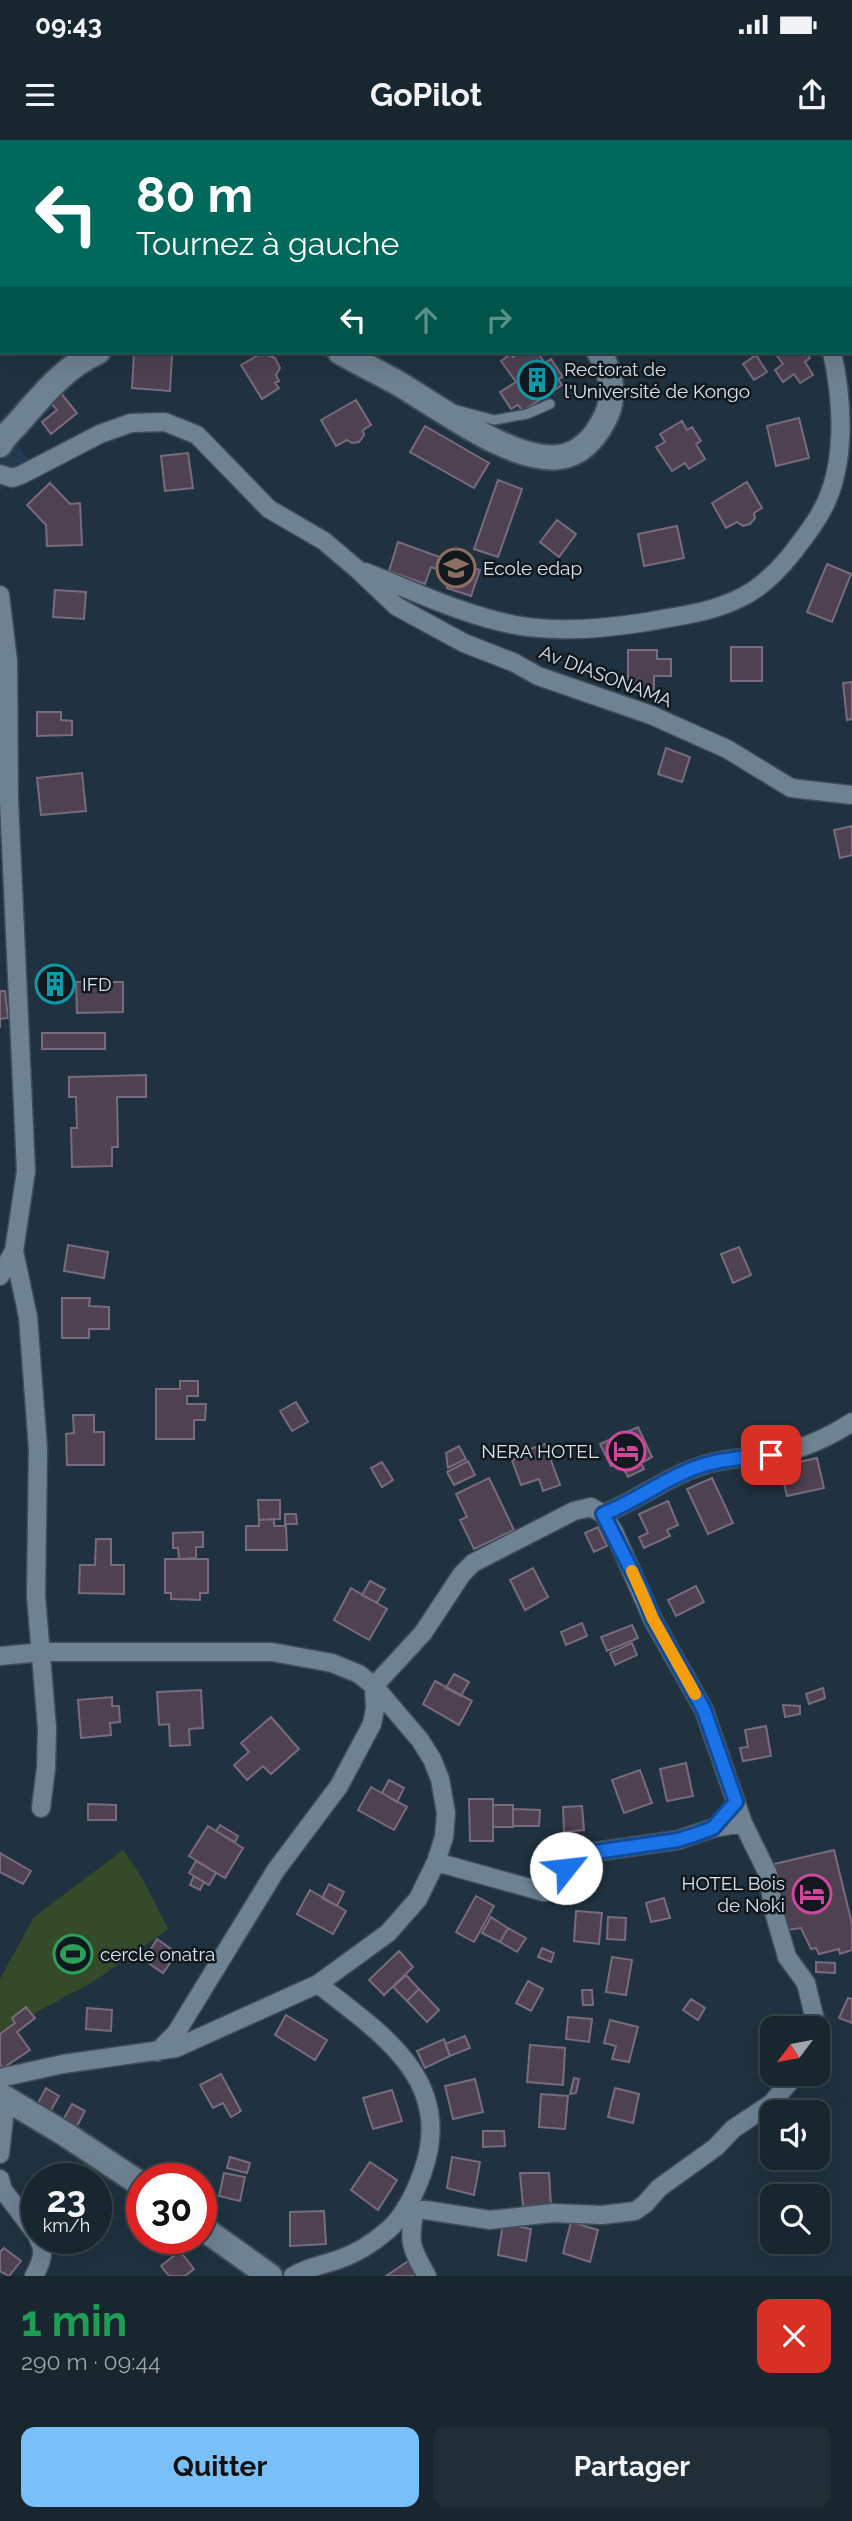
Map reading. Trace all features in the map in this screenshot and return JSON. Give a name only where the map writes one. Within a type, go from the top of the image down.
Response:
[{"type":"street","points":[[0,445],[39,397],[82,359],[93,354]]},
{"type":"street","points":[[344,354],[518,451],[546,457],[561,457],[576,451],[595,437],[608,413],[612,394],[610,376],[600,354]]},
{"type":"street","points":[[0,474],[12,478],[21,475],[100,434],[131,423],[165,422],[197,435],[269,509],[324,541],[358,569],[468,612],[515,625],[562,630],[615,628],[693,615],[740,598],[779,569],[821,512],[830,493],[842,422],[838,376],[832,354]]},
{"type":"street","name":"Av DIASONAMA","points":[[358,569],[396,606],[464,643],[516,663],[560,685],[680,727],[727,749],[791,788],[852,795]]},
{"type":"street","points":[[0,596],[8,661],[8,945],[26,1171],[14,1251],[27,1317],[38,1449],[36,1596],[47,1728],[41,1808]]},
{"type":"street","points":[[0,1276],[14,1251]]},
{"type":"street","points":[[603,1514],[703,1465],[720,1460],[787,1452],[823,1439],[852,1422]]},
{"type":"street","points":[[157,2052],[176,2033],[276,1870],[339,1786],[372,1724],[375,1709],[374,1686],[424,1633],[462,1574],[473,1563],[575,1511],[592,1507],[603,1514],[653,1619],[704,1710],[743,1823],[768,1874],[783,1946],[787,1957],[807,1983],[814,2016]]},
{"type":"street","points":[[0,1656],[41,1652],[272,1652],[332,1663],[359,1674],[374,1686],[420,1740],[440,1779],[446,1813],[444,1837],[436,1862],[418,1899],[388,1933],[318,1984],[194,2042],[157,2052],[63,2064],[2,2091]]},
{"type":"street","points":[[713,1828],[736,1802]]},
{"type":"street","points":[[436,1862],[544,1892],[552,1891],[563,1878],[568,1860],[575,1855],[678,1840],[713,1828],[743,1823]]},
{"type":"street","points":[[293,2276],[359,2251],[390,2229],[410,2207],[430,2151],[430,2121],[424,2094],[414,2072],[390,2041],[318,1984]]},
{"type":"street","points":[[410,2207],[490,2220],[552,2213],[602,2215],[635,2210],[645,2204],[659,2188],[716,2147],[733,2129],[772,2103],[786,2086]]},
{"type":"street","points":[[0,2154],[2,2091]]},
{"type":"street","points":[[2,2091],[126,2174]]},
{"type":"street","points":[[0,2179],[3,2190],[21,2214]]},
{"type":"street","points":[[410,2207],[412,2249],[428,2276]]},
{"type":"street","points":[[217,2238],[270,2276]]},
{"type":"street","points":[[34,2276],[43,2254]]},
{"type":"lane","points":[[445,412],[458,410],[500,420],[527,414],[550,404]]},
{"type":"shaded area","points":[[0,422],[30,462],[8,486],[0,490]]},
{"type":"green space","name":"cercle onatra","points":[[123,1850],[142,1878],[168,1929],[96,1980],[0,2032],[0,1979],[34,1917]]},
{"type":"building","points":[[134,354],[172,355],[170,391],[132,388]]},
{"type":"building","points":[[260,354],[275,358],[280,368],[276,375],[279,381],[275,383],[279,388],[262,399],[241,365]]},
{"type":"building","name":"Rectorat de l'Université de Kongo","points":[[511,354],[513,357],[518,354],[538,354],[545,363],[551,359],[563,377],[558,379],[562,385],[523,411],[518,405],[511,409],[500,392],[516,382],[501,361]]},
{"type":"building","points":[[776,354],[807,354],[810,358],[805,362],[813,375],[800,383],[794,374],[783,382],[775,370],[783,364]]},
{"type":"building","points":[[756,355],[767,372],[754,380],[743,364]]},
{"type":"building","points":[[56,387],[77,413],[51,434],[42,422],[57,410],[45,396]]},
{"type":"building","points":[[356,400],[371,425],[363,430],[364,435],[359,442],[352,443],[347,440],[336,446],[321,420]]},
{"type":"building","points":[[799,418],[809,458],[776,466],[767,426]]},
{"type":"building","points":[[682,421],[687,430],[692,427],[701,441],[696,444],[705,459],[689,469],[685,463],[672,471],[656,447],[665,442],[660,434]]},
{"type":"building","points":[[425,426],[489,463],[474,488],[410,452]]},
{"type":"building","points":[[188,453],[193,488],[165,491],[161,456]]},
{"type":"building","points":[[498,480],[522,489],[498,557],[474,549]]},
{"type":"building","points":[[747,482],[762,508],[754,513],[755,518],[750,524],[743,526],[737,522],[726,528],[712,503]]},
{"type":"building","points":[[50,483],[70,504],[80,503],[82,545],[47,546],[46,525],[27,505]]},
{"type":"building","points":[[557,520],[576,534],[559,557],[540,542]]},
{"type":"building","points":[[677,526],[684,558],[644,566],[638,534]]},
{"type":"building","name":"Ecole edap","points":[[398,542],[440,557],[438,563],[447,566],[450,559],[480,570],[471,596],[447,588],[452,574],[431,567],[425,584],[389,571]]},
{"type":"building","points":[[827,564],[851,574],[832,622],[807,612]]},
{"type":"building","points":[[55,590],[86,592],[84,619],[53,617]]},
{"type":"building","points":[[731,647],[762,647],[762,681],[731,681]]},
{"type":"building","points":[[628,650],[657,650],[657,659],[671,659],[671,676],[654,676],[654,690],[628,691]]},
{"type":"building","points":[[852,682],[852,719],[847,720],[843,683]]},
{"type":"building","points":[[37,712],[61,712],[61,720],[72,721],[72,735],[37,736]]},
{"type":"building","points":[[666,748],[690,757],[682,782],[658,774]]},
{"type":"building","points":[[82,773],[86,811],[41,815],[37,778]]},
{"type":"building","points":[[852,826],[852,855],[840,858],[834,830]]},
{"type":"building","name":"IFD","points":[[39,974],[71,975],[71,993],[39,994]]},
{"type":"building","points":[[76,982],[123,982],[123,1012],[77,1013]]},
{"type":"building","points":[[0,991],[5,991],[8,1018],[0,1019]]},
{"type":"building","points":[[42,1033],[105,1033],[105,1049],[42,1049]]},
{"type":"building","points":[[146,1075],[146,1097],[117,1097],[118,1147],[112,1147],[112,1166],[72,1167],[71,1128],[77,1128],[76,1097],[69,1097],[69,1077]]},
{"type":"building","points":[[68,1245],[108,1252],[104,1278],[64,1271]]},
{"type":"building","points":[[739,1247],[751,1275],[733,1283],[721,1254]]},
{"type":"building","points":[[62,1298],[90,1298],[89,1306],[109,1307],[109,1329],[89,1329],[89,1338],[62,1338]]},
{"type":"building","points":[[180,1381],[198,1381],[198,1396],[187,1396],[187,1404],[206,1404],[205,1420],[194,1420],[194,1439],[156,1439],[156,1389],[180,1389]]},
{"type":"building","points":[[296,1402],[308,1422],[292,1431],[280,1411]]},
{"type":"building","points":[[73,1415],[94,1415],[94,1432],[104,1432],[104,1465],[67,1465],[66,1434],[74,1433]]},
{"type":"building","name":"NERA HOTEL","points":[[638,1427],[652,1457],[641,1463],[644,1469],[628,1477],[620,1462],[611,1466],[600,1444]]},
{"type":"building","points":[[545,1444],[560,1485],[543,1491],[539,1479],[521,1485],[512,1460],[528,1454],[527,1450]]},
{"type":"building","points":[[459,1446],[466,1459],[448,1468],[446,1453]]},
{"type":"building","points":[[817,1458],[824,1488],[787,1496],[780,1466]]},
{"type":"building","points":[[468,1461],[475,1475],[454,1485],[447,1472]]},
{"type":"building","points":[[382,1462],[393,1480],[382,1487],[371,1468]]},
{"type":"building","points":[[489,1478],[514,1530],[474,1549],[460,1520],[467,1517],[456,1494]]},
{"type":"building","points":[[712,1478],[733,1523],[708,1534],[687,1489]]},
{"type":"building","points":[[258,1500],[280,1500],[280,1519],[259,1520]]},
{"type":"building","points":[[668,1501],[678,1525],[667,1530],[670,1536],[644,1548],[639,1537],[648,1533],[639,1514]]},
{"type":"building","points":[[285,1514],[296,1514],[297,1524],[285,1524]]},
{"type":"building","points":[[274,1519],[274,1526],[286,1526],[287,1550],[246,1550],[246,1526],[259,1526],[259,1520]]},
{"type":"building","points":[[598,1527],[607,1546],[594,1552],[585,1533]]},
{"type":"building","points":[[203,1532],[203,1547],[196,1547],[196,1558],[179,1559],[178,1548],[173,1548],[173,1533]]},
{"type":"building","points":[[96,1539],[111,1539],[111,1565],[124,1565],[124,1594],[79,1593],[80,1565],[95,1565]]},
{"type":"building","points":[[165,1559],[208,1559],[208,1593],[200,1593],[200,1600],[171,1599],[171,1593],[165,1593]]},
{"type":"building","points":[[533,1568],[548,1597],[525,1610],[510,1580]]},
{"type":"building","points":[[370,1581],[385,1589],[377,1603],[362,1595]]},
{"type":"building","points":[[696,1586],[704,1602],[676,1616],[668,1600]]},
{"type":"building","points":[[351,1588],[387,1609],[369,1640],[334,1620]]},
{"type":"building","points":[[582,1623],[587,1636],[566,1645],[561,1632]]},
{"type":"building","points":[[632,1625],[638,1638],[607,1651],[601,1637]]},
{"type":"building","points":[[632,1643],[637,1655],[615,1665],[610,1653]]},
{"type":"building","points":[[454,1674],[469,1682],[461,1696],[446,1688]]},
{"type":"building","points":[[435,1681],[472,1701],[459,1725],[423,1704]]},
{"type":"building","points":[[823,1688],[825,1698],[809,1704],[806,1694]]},
{"type":"building","points":[[201,1690],[203,1728],[189,1729],[190,1745],[170,1746],[169,1724],[159,1725],[157,1692]]},
{"type":"building","points":[[112,1697],[112,1706],[119,1706],[120,1722],[110,1723],[111,1735],[81,1738],[78,1700]]},
{"type":"building","points":[[783,1705],[800,1706],[800,1714],[785,1717]]},
{"type":"building","points":[[271,1717],[299,1749],[271,1774],[263,1766],[247,1780],[234,1765],[249,1752],[241,1743]]},
{"type":"building","points":[[766,1726],[771,1756],[743,1761],[740,1748],[748,1747],[745,1730]]},
{"type":"building","points":[[686,1763],[693,1796],[667,1801],[660,1769]]},
{"type":"building","points":[[640,1770],[652,1803],[624,1813],[612,1780]]},
{"type":"building","points":[[389,1780],[404,1788],[397,1802],[382,1793]]},
{"type":"building","points":[[371,1787],[407,1807],[394,1830],[358,1810]]},
{"type":"building","points":[[469,1799],[493,1799],[493,1841],[470,1841]]},
{"type":"building","points":[[88,1804],[116,1805],[116,1820],[88,1820]]},
{"type":"building","points":[[493,1805],[513,1805],[513,1827],[493,1827]]},
{"type":"building","points":[[582,1806],[584,1830],[564,1832],[563,1807]]},
{"type":"building","points":[[513,1809],[540,1810],[539,1826],[513,1826]]},
{"type":"building","points":[[220,1825],[238,1836],[235,1842],[216,1831]]},
{"type":"building","points":[[208,1826],[243,1848],[225,1878],[189,1856]]},
{"type":"building","name":"HOTEL Bois de Noki","points":[[834,1850],[852,1924],[852,1950],[840,1954],[839,1949],[819,1954],[816,1948],[811,1949],[801,1928],[788,1930],[770,1865]]},
{"type":"building","points":[[0,1853],[31,1871],[23,1884],[0,1872]]},
{"type":"building","points":[[196,1861],[216,1873],[209,1885],[189,1873]]},
{"type":"building","points":[[194,1876],[204,1882],[200,1890],[190,1885]]},
{"type":"building","points":[[329,1884],[344,1892],[337,1906],[322,1898]]},
{"type":"building","points":[[310,1890],[346,1911],[333,1934],[297,1914]]},
{"type":"building","points":[[476,1896],[494,1906],[474,1942],[456,1932]]},
{"type":"building","points":[[664,1898],[670,1918],[651,1922],[646,1903]]},
{"type":"building","points":[[576,1911],[602,1913],[599,1944],[574,1941]]},
{"type":"building","points":[[491,1917],[508,1928],[500,1942],[482,1933]]},
{"type":"building","points":[[608,1917],[626,1918],[625,1940],[607,1939]]},
{"type":"building","points":[[508,1928],[526,1938],[517,1952],[500,1942]]},
{"type":"building","points":[[157,1939],[177,1953],[163,1973],[144,1960]]},
{"type":"building","points":[[542,1948],[554,1953],[551,1962],[538,1957]]},
{"type":"building","points":[[399,1951],[413,1967],[384,1995],[369,1980]]},
{"type":"building","points":[[612,1957],[632,1960],[626,1995],[606,1992]]},
{"type":"building","points":[[816,1962],[835,1963],[835,1973],[816,1972]]},
{"type":"building","points":[[406,1975],[419,1989],[407,2001],[393,1987]]},
{"type":"building","points":[[528,1981],[543,1989],[531,2011],[516,2003]]},
{"type":"building","points":[[419,1989],[439,2010],[427,2022],[407,2001]]},
{"type":"building","points":[[582,1990],[592,1990],[593,2005],[583,2005]]},
{"type":"building","points":[[848,1998],[852,1999],[852,2023],[839,2018]]},
{"type":"building","points":[[691,1999],[705,2008],[698,2020],[683,2010]]},
{"type":"building","points":[[26,2007],[35,2018],[17,2032],[30,2050],[3,2068],[0,2064],[0,2034],[15,2023],[12,2018]]},
{"type":"building","points":[[87,2008],[112,2010],[111,2031],[86,2029]]},
{"type":"building","points":[[286,2015],[327,2040],[315,2060],[275,2035]]},
{"type":"building","points":[[568,2017],[592,2019],[589,2042],[566,2039]]},
{"type":"building","points":[[610,2020],[638,2027],[629,2062],[612,2059],[616,2046],[604,2043]]},
{"type":"building","points":[[465,2036],[470,2048],[450,2056],[445,2044]]},
{"type":"building","points":[[444,2039],[450,2056],[425,2068],[417,2051]]},
{"type":"building","points":[[530,2045],[565,2048],[563,2085],[527,2082]]},
{"type":"building","points":[[221,2074],[241,2111],[231,2117],[223,2103],[213,2108],[200,2085]]},
{"type":"building","points":[[574,2078],[579,2079],[576,2093],[570,2094]]},
{"type":"building","points":[[475,2079],[483,2112],[453,2119],[445,2086]]},
{"type":"building","points":[[46,2088],[59,2096],[50,2112],[37,2105]]},
{"type":"building","points":[[615,2088],[639,2094],[633,2123],[608,2117]]},
{"type":"building","points":[[392,2090],[402,2121],[373,2129],[363,2098]]},
{"type":"building","points":[[541,2094],[568,2096],[565,2129],[539,2127]]},
{"type":"building","points":[[72,2104],[85,2111],[76,2128],[63,2120]]},
{"type":"building","points":[[483,2131],[504,2131],[505,2146],[483,2147]]},
{"type":"building","points":[[230,2157],[250,2163],[247,2173],[227,2168]]},
{"type":"building","points":[[452,2157],[480,2162],[474,2195],[447,2188]]},
{"type":"building","points":[[370,2162],[397,2180],[378,2210],[351,2190]]},
{"type":"building","points":[[224,2173],[245,2177],[240,2201],[219,2196]]},
{"type":"building","points":[[520,2173],[549,2173],[551,2205],[523,2206]]},
{"type":"building","points":[[324,2211],[326,2244],[290,2246],[290,2212]]},
{"type":"building","points":[[571,2222],[598,2230],[590,2262],[563,2253]]},
{"type":"building","points":[[503,2223],[531,2229],[526,2261],[498,2255]]},
{"type":"building","points":[[4,2248],[21,2261],[9,2276],[0,2271],[0,2252]]},
{"type":"building","points":[[176,2254],[182,2254],[194,2269],[185,2276],[169,2276],[161,2266]]},
{"type":"building","points":[[410,2260],[420,2276],[386,2276]]},
{"type":"slow traffic","points":[[632,1571],[665,1643],[695,1694]]},
{"type":"place","name":"Rectorat de l'Université de Kongo","points":[[537,380]]},
{"type":"place","name":"Ecole edap","points":[[456,568]]},
{"type":"place","name":"IFD","points":[[55,984]]},
{"type":"place","name":"NERA HOTEL","points":[[626,1451]]},
{"type":"place","name":"HOTEL Bois de Noki","points":[[812,1894]]},
{"type":"place","name":"cercle onatra","points":[[73,1954]]},
{"type":"route","points":[[566,1868],[568,1860],[575,1855],[678,1840],[713,1828],[736,1802],[704,1710],[665,1643],[614,1531],[603,1514],[703,1465],[720,1460],[771,1455]]}]
